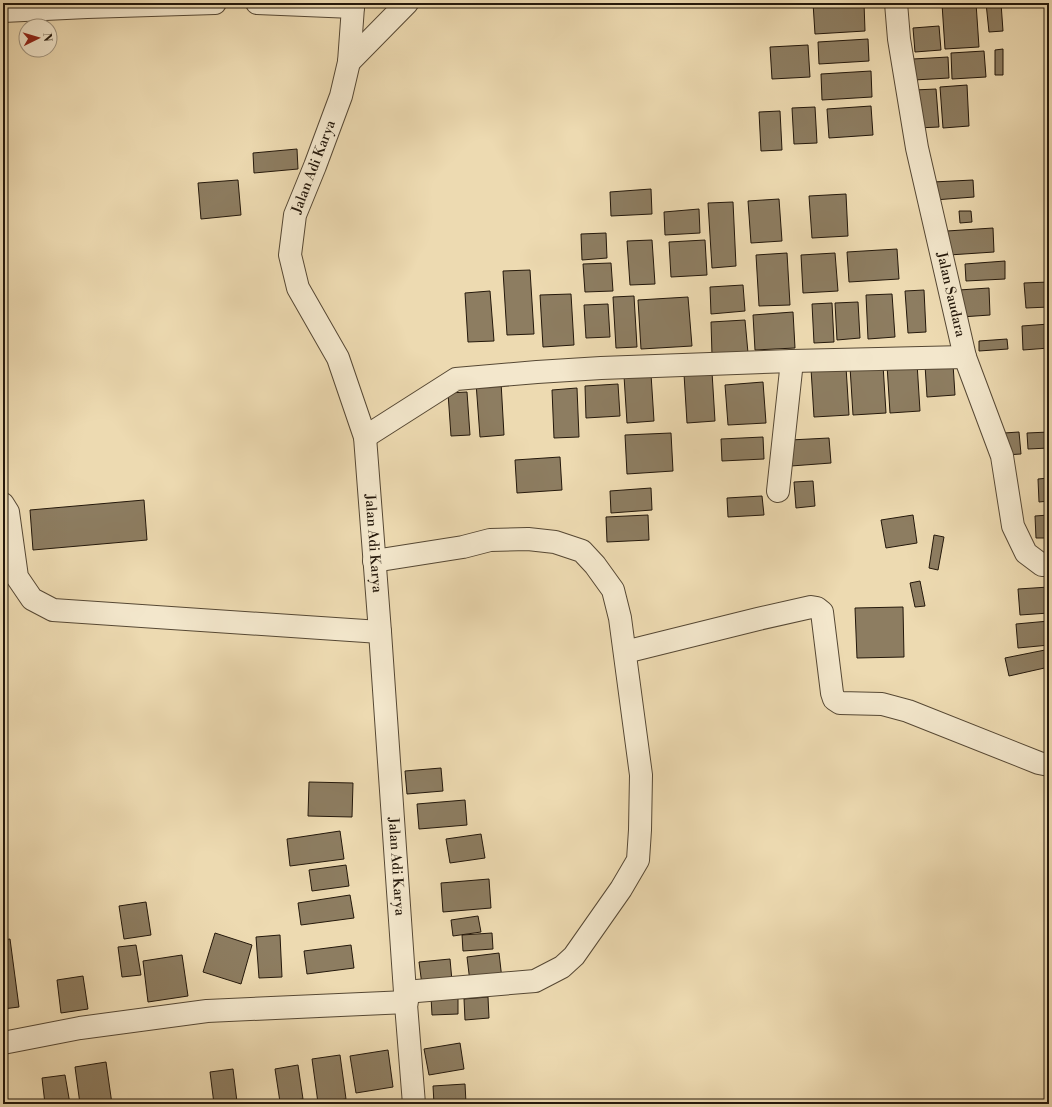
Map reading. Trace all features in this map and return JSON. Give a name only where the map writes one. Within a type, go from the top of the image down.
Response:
[{"type":"street","points":[[3,11],[215,3]]},
{"type":"street","points":[[257,3],[352,5]]},
{"type":"street","points":[[349,62],[407,3]]},
{"type":"street","name":"Jalan Saudara","points":[[896,3],[899,39],[918,148],[965,357],[1002,456],[1013,526],[1026,553],[1042,565],[1049,564]]},
{"type":"street","name":"Jalan Adi Karya","points":[[352,5],[349,62],[338,103],[295,215],[290,255],[298,288],[338,358],[365,436],[414,1104]]},
{"type":"street","points":[[365,436],[456,379],[601,368],[792,361],[965,357]]},
{"type":"street","points":[[778,492],[792,361]]},
{"type":"street","points":[[3,504],[8,512],[17,577],[32,599],[52,610],[380,632]]},
{"type":"street","points":[[3,1043],[80,1028],[207,1011],[406,997],[535,981],[562,967],[574,956],[621,889],[638,860],[641,775],[620,618],[613,590],[582,551],[555,542],[528,539],[490,540],[462,547],[374,561]]},
{"type":"street","points":[[625,652],[766,617],[811,607],[817,608],[822,612],[834,699],[840,703],[882,704],[908,711],[1039,763],[1049,765]]},
{"type":"building","points":[[813,3],[864,3],[865,31],[815,34]]},
{"type":"building","points":[[976,3],[979,47],[945,49],[942,4]]},
{"type":"building","points":[[986,3],[1001,3],[1003,31],[989,32]]},
{"type":"building","points":[[939,26],[941,50],[915,52],[913,28]]},
{"type":"building","points":[[868,39],[869,61],[819,64],[818,42]]},
{"type":"building","points":[[808,45],[810,77],[772,79],[770,47]]},
{"type":"building","points":[[1003,49],[1003,75],[995,75],[995,50]]},
{"type":"building","points":[[984,51],[986,77],[952,79],[951,53]]},
{"type":"building","points":[[948,57],[949,78],[914,80],[913,59]]},
{"type":"building","points":[[871,71],[872,97],[822,100],[821,74]]},
{"type":"building","points":[[967,85],[969,126],[943,128],[940,87]]},
{"type":"building","points":[[936,89],[939,127],[917,128],[914,90]]},
{"type":"building","points":[[871,106],[873,135],[829,138],[827,109]]},
{"type":"building","points":[[815,107],[817,143],[794,144],[792,108]]},
{"type":"building","points":[[780,111],[782,150],[761,151],[759,112]]},
{"type":"building","points":[[297,149],[298,169],[254,173],[253,153]]},
{"type":"building","points":[[238,180],[241,215],[201,219],[198,183]]},
{"type":"building","points":[[973,180],[974,197],[934,200],[933,182]]},
{"type":"building","points":[[651,189],[652,214],[611,216],[610,192]]},
{"type":"building","points":[[846,194],[848,236],[812,238],[809,196]]},
{"type":"building","points":[[779,199],[782,241],[751,243],[748,201]]},
{"type":"building","points":[[733,202],[736,266],[712,268],[708,203]]},
{"type":"building","points":[[699,209],[700,233],[665,235],[664,212]]},
{"type":"building","points":[[959,211],[971,211],[972,222],[960,223]]},
{"type":"building","points":[[993,228],[994,252],[949,255],[947,231]]},
{"type":"building","points":[[606,233],[607,258],[582,260],[581,234]]},
{"type":"building","points":[[652,240],[655,284],[630,285],[627,241]]},
{"type":"building","points":[[705,240],[707,275],[671,277],[669,242]]},
{"type":"building","points":[[897,249],[899,279],[849,282],[847,252]]},
{"type":"building","points":[[787,253],[790,305],[759,306],[756,255]]},
{"type":"building","points":[[835,253],[838,291],[803,293],[801,255]]},
{"type":"building","points":[[1005,261],[1005,279],[966,281],[965,264]]},
{"type":"building","points":[[611,263],[613,291],[585,292],[583,264]]},
{"type":"building","points":[[530,270],[534,334],[507,335],[503,271]]},
{"type":"building","points":[[1049,282],[1049,307],[1026,308],[1024,283]]},
{"type":"building","points":[[743,285],[745,311],[711,314],[710,287]]},
{"type":"building","points":[[989,288],[990,315],[961,317],[959,290]]},
{"type":"building","points":[[924,290],[926,332],[908,333],[905,291]]},
{"type":"building","points":[[490,291],[494,341],[468,342],[465,293]]},
{"type":"building","points":[[571,294],[574,345],[543,347],[540,295]]},
{"type":"building","points":[[892,294],[895,337],[868,339],[866,295]]},
{"type":"building","points":[[634,296],[637,347],[616,348],[613,297]]},
{"type":"building","points":[[688,297],[692,346],[641,349],[638,300]]},
{"type":"building","points":[[858,302],[860,338],[837,340],[835,303]]},
{"type":"building","points":[[832,303],[834,342],[814,343],[812,304]]},
{"type":"building","points":[[608,304],[610,337],[586,338],[584,305]]},
{"type":"building","points":[[793,312],[795,348],[755,350],[753,315]]},
{"type":"building","points":[[745,320],[748,353],[712,355],[711,322]]},
{"type":"building","points":[[1049,324],[1049,348],[1023,350],[1022,326]]},
{"type":"building","points":[[1007,339],[1008,349],[979,351],[979,341]]},
{"type":"building","points":[[917,363],[920,411],[890,413],[887,365]]},
{"type":"building","points":[[953,364],[955,395],[927,397],[925,365]]},
{"type":"building","points":[[883,365],[886,413],[853,415],[850,367]]},
{"type":"building","points":[[846,367],[849,415],[814,417],[811,369]]},
{"type":"building","points":[[712,372],[715,421],[687,423],[684,374]]},
{"type":"building","points":[[651,374],[654,421],[627,423],[624,376]]},
{"type":"building","points":[[501,382],[504,435],[480,437],[476,383]]},
{"type":"building","points":[[763,382],[766,423],[728,425],[725,385]]},
{"type":"building","points":[[618,384],[620,416],[586,418],[585,386]]},
{"type":"building","points":[[577,388],[579,437],[554,438],[552,390]]},
{"type":"building","points":[[467,392],[470,435],[451,436],[448,393]]},
{"type":"building","points":[[1019,432],[1021,454],[1005,455],[1004,433]]},
{"type":"building","points":[[1049,432],[1049,448],[1028,449],[1027,433]]},
{"type":"building","points":[[671,433],[673,471],[627,474],[625,435]]},
{"type":"building","points":[[763,437],[764,459],[722,461],[721,439]]},
{"type":"building","points":[[829,438],[831,463],[791,466],[790,440]]},
{"type":"building","points":[[1049,456],[1049,471],[1046,471],[1045,457]]},
{"type":"building","points":[[560,457],[562,490],[517,493],[515,460]]},
{"type":"building","points":[[1049,478],[1049,501],[1039,502],[1038,479]]},
{"type":"building","points":[[813,481],[815,506],[796,508],[794,482]]},
{"type":"building","points":[[651,488],[652,510],[611,513],[610,491]]},
{"type":"building","points":[[762,496],[764,515],[728,517],[727,498]]},
{"type":"building","points":[[144,500],[147,540],[33,550],[30,510]]},
{"type":"building","points":[[648,515],[649,540],[607,542],[606,517]]},
{"type":"building","points":[[913,515],[917,543],[886,548],[881,520]]},
{"type":"building","points":[[1049,515],[1049,538],[1036,538],[1035,516]]},
{"type":"building","points":[[934,535],[944,537],[938,570],[929,568]]},
{"type":"building","points":[[920,581],[925,606],[915,607],[910,583]]},
{"type":"building","points":[[1049,587],[1049,613],[1020,615],[1018,589]]},
{"type":"building","points":[[903,607],[904,657],[857,658],[855,608]]},
{"type":"building","points":[[1049,621],[1049,645],[1018,648],[1016,624]]},
{"type":"building","points":[[1045,650],[1049,667],[1009,676],[1005,658]]},
{"type":"building","points":[[441,768],[443,791],[407,794],[405,771]]},
{"type":"building","points":[[309,782],[353,783],[352,817],[308,816]]},
{"type":"building","points":[[465,800],[467,825],[419,829],[417,804]]},
{"type":"building","points":[[340,831],[344,859],[290,866],[287,839]]},
{"type":"building","points":[[481,834],[485,858],[450,863],[446,839]]},
{"type":"building","points":[[346,865],[349,886],[312,891],[309,870]]},
{"type":"building","points":[[489,879],[491,908],[443,912],[441,883]]},
{"type":"building","points":[[350,895],[354,918],[301,925],[298,903]]},
{"type":"building","points":[[146,902],[151,935],[124,939],[119,906]]},
{"type":"building","points":[[478,916],[481,932],[453,936],[451,920]]},
{"type":"building","points":[[215,933],[252,945],[241,984],[203,972]]},
{"type":"building","points":[[492,933],[493,949],[463,951],[462,935]]},
{"type":"building","points":[[280,935],[282,977],[259,978],[256,937]]},
{"type":"building","points":[[10,939],[19,1007],[3,1009],[3,940]]},
{"type":"building","points":[[136,945],[141,975],[122,977],[118,947]]},
{"type":"building","points":[[351,945],[354,968],[307,974],[304,951]]},
{"type":"building","points":[[499,953],[502,979],[470,982],[467,957]]},
{"type":"building","points":[[182,955],[188,996],[148,1002],[143,961]]},
{"type":"building","points":[[450,959],[452,981],[422,985],[419,962]]},
{"type":"building","points":[[83,976],[88,1009],[61,1013],[57,980]]},
{"type":"building","points":[[458,996],[458,1014],[432,1015],[431,997]]},
{"type":"building","points":[[488,997],[489,1018],[465,1020],[464,999]]},
{"type":"building","points":[[460,1043],[464,1069],[429,1075],[424,1049]]},
{"type":"building","points":[[388,1050],[393,1087],[356,1093],[350,1056]]},
{"type":"building","points":[[340,1055],[346,1099],[318,1103],[312,1059]]},
{"type":"building","points":[[106,1062],[112,1104],[80,1104],[75,1067]]},
{"type":"building","points":[[298,1065],[303,1099],[280,1102],[275,1069]]},
{"type":"building","points":[[233,1069],[237,1102],[214,1104],[210,1072]]},
{"type":"building","points":[[65,1075],[70,1104],[45,1104],[42,1078]]},
{"type":"building","points":[[465,1084],[466,1103],[434,1104],[433,1086]]}]
